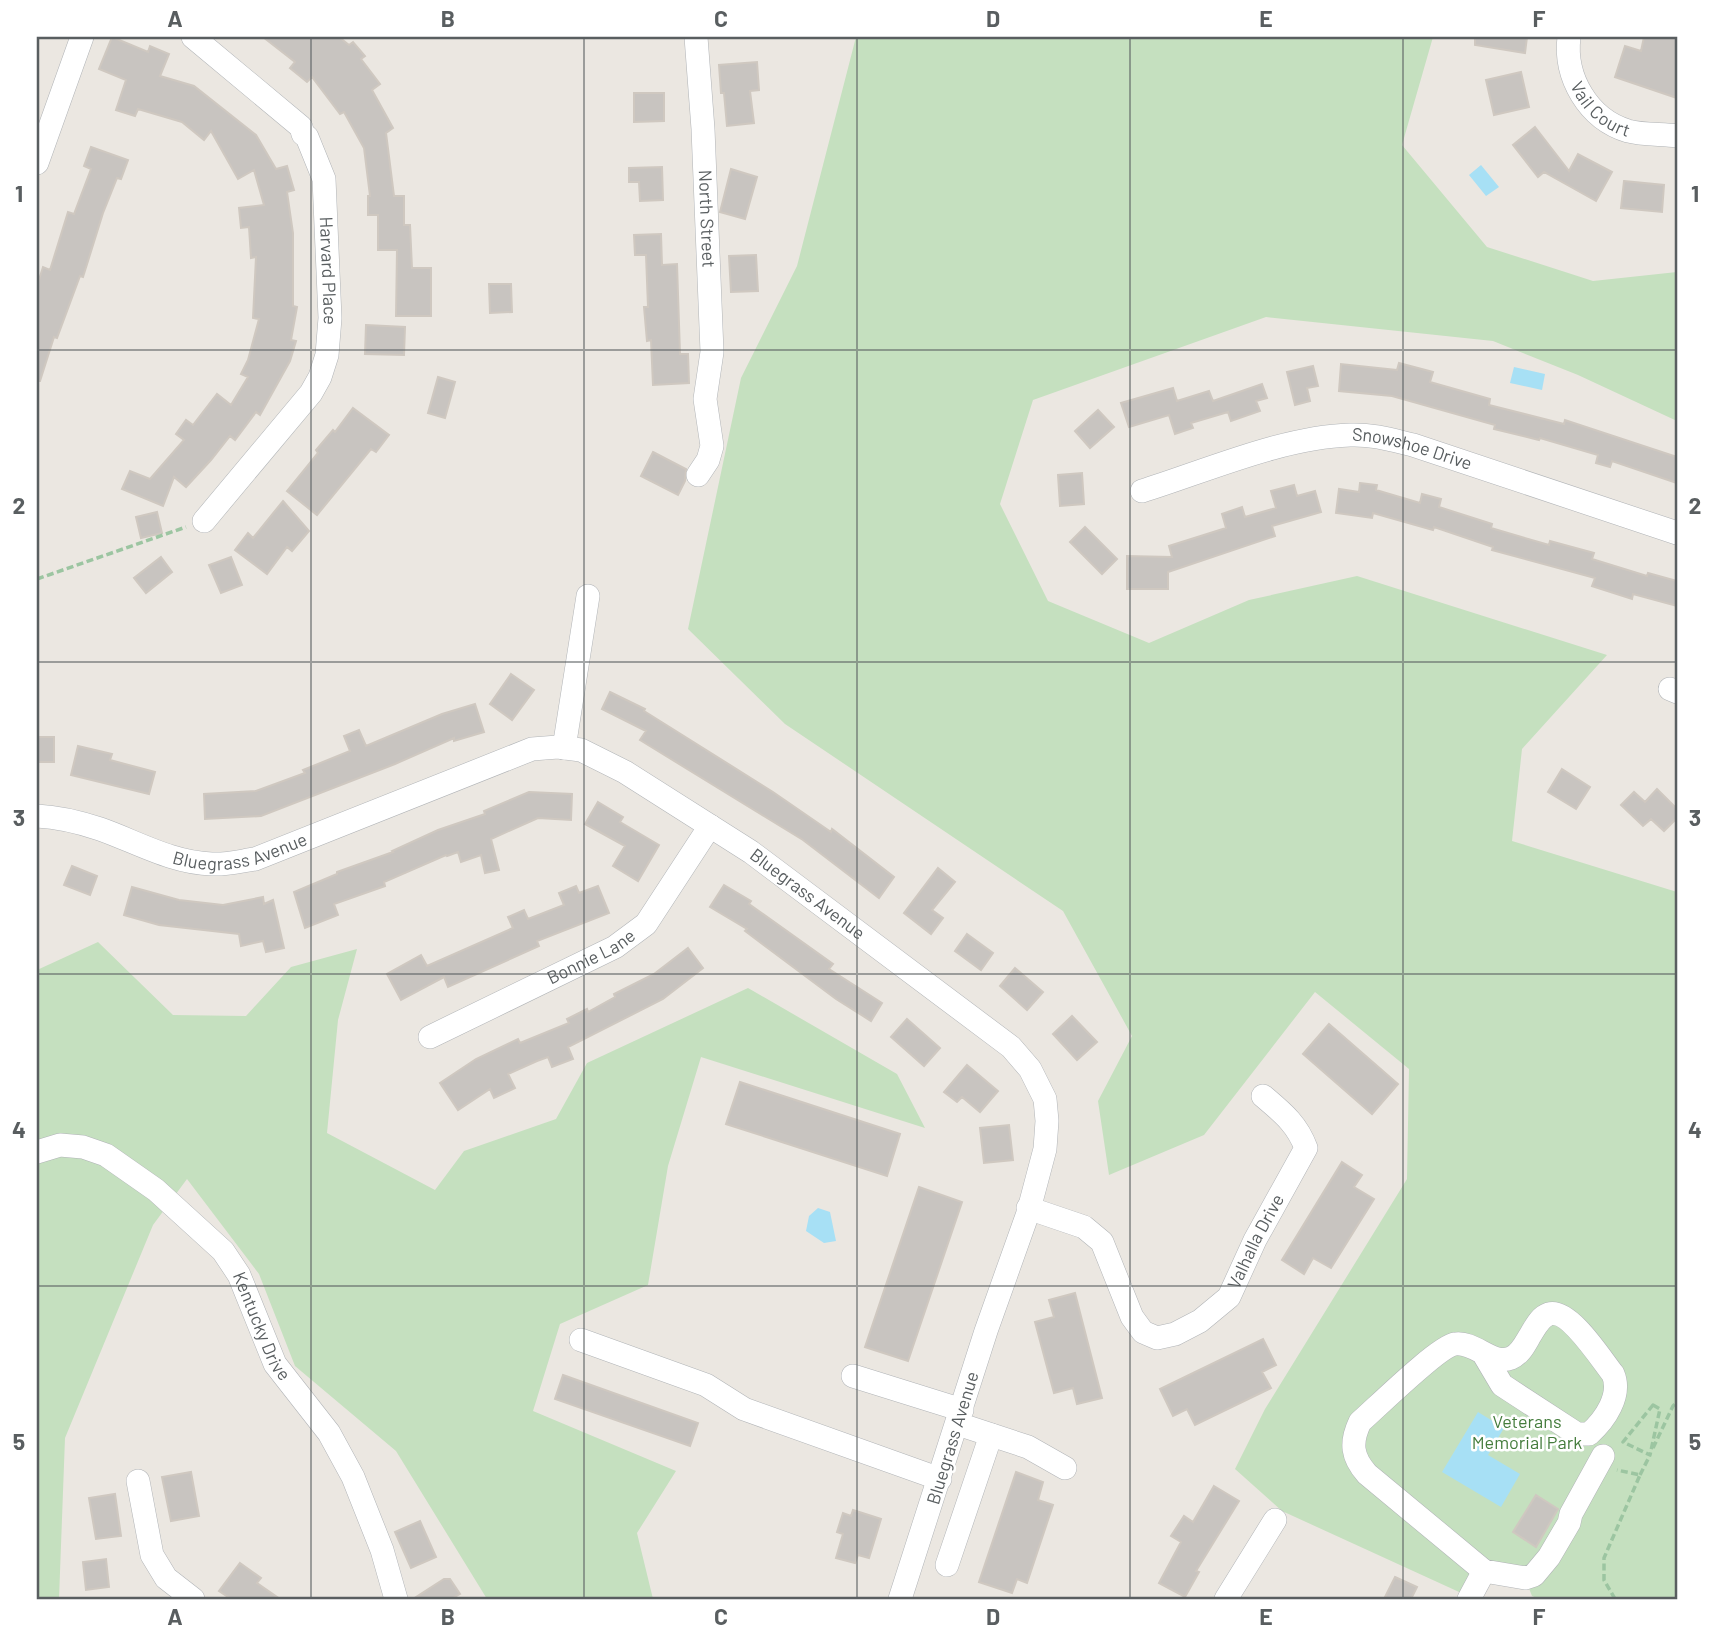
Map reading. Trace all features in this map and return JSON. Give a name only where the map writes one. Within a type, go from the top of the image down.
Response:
[{"type":"street","points":[[37,163],[82,37]]},
{"type":"street","name":"Harvard Place","points":[[193,37],[301,127],[307,137],[324,179],[330,318],[327,355],[311,393],[204,521]]},
{"type":"street","name":"North Street","points":[[696,37],[703,129],[712,352],[705,399],[712,446],[708,460],[698,475]]},
{"type":"street","name":"Vail Court","points":[[1569,37],[1569,61],[1573,76],[1590,108],[1625,130],[1677,136]]},
{"type":"street","name":"Snowshoe Drive","points":[[1142,491],[1265,451],[1317,438],[1372,436],[1413,445],[1677,533]]},
{"type":"street","points":[[564,748],[588,596]]},
{"type":"street","name":"Bluegrass Avenue","points":[[37,816],[56,817],[100,829],[176,859],[229,864],[255,859],[532,749],[564,748],[588,752],[625,772],[751,852],[1018,1054],[1039,1084],[1047,1109],[1045,1149],[901,1599]]},
{"type":"street","name":"Bonnie Lane","points":[[430,1037],[615,947],[632,936],[654,912],[710,826]]},
{"type":"street","name":"Valhalla Drive","points":[[1028,1208],[1084,1227],[1093,1234],[1102,1242],[1132,1317],[1143,1332],[1157,1338],[1175,1334],[1200,1321],[1229,1297],[1255,1240],[1306,1148],[1300,1132],[1263,1096]]},
{"type":"street","name":"Kentucky Drive","points":[[37,1152],[60,1145],[83,1147],[106,1155],[156,1190],[223,1251],[239,1275],[275,1364],[329,1433],[352,1477],[382,1550],[396,1599]]},
{"type":"street","points":[[1483,1353],[1502,1385],[1577,1434],[1589,1434],[1598,1426],[1615,1398],[1617,1384],[1613,1374],[1570,1321],[1560,1314],[1550,1314],[1540,1319],[1520,1352],[1510,1359],[1499,1359],[1467,1345],[1455,1344],[1445,1348],[1360,1422],[1355,1432],[1353,1453],[1357,1463],[1367,1474],[1483,1571],[1525,1578],[1534,1575],[1549,1557],[1600,1461]]},
{"type":"street","points":[[582,1340],[706,1385],[744,1409],[940,1479]]},
{"type":"street","points":[[853,1376],[960,1417],[991,1434],[1028,1447],[1065,1468]]},
{"type":"street","points":[[947,1565],[991,1434]]},
{"type":"street","points":[[138,1481],[152,1555],[166,1578],[193,1599]]},
{"type":"street","points":[[1226,1599],[1275,1520]]},
{"type":"street","points":[[1469,1599],[1483,1571]]},
{"type":"path","points":[[37,579],[204,521]]},
{"type":"path","points":[[1615,1599],[1604,1580],[1604,1558],[1640,1475],[1677,1402]]},
{"type":"path","points":[[1653,1405],[1660,1409],[1650,1455],[1623,1442],[1653,1405]]},
{"type":"path","points":[[1600,1461],[1640,1475]]},
{"type":"green space","name":"Veterans Memorial Park","points":[[856,37],[1433,37],[1402,145],[1487,247],[1593,281],[1677,272],[1677,421],[1578,375],[1493,341],[1266,317],[1033,400],[1000,504],[1048,601],[1149,643],[1249,600],[1357,576],[1607,655],[1522,749],[1512,841],[1677,892],[1677,1599],[1539,1599],[1532,1596],[1525,1578],[1484,1571],[1470,1597],[1282,1511],[1235,1469],[1265,1409],[1407,1179],[1409,1069],[1315,992],[1204,1135],[1109,1175],[1098,1101],[1132,1036],[1063,911],[785,724],[688,629],[741,378],[797,266]]},
{"type":"green space","points":[[98,942],[173,1015],[246,1016],[291,967],[357,949],[338,1020],[327,1133],[435,1190],[464,1151],[556,1119],[587,1063],[748,988],[897,1074],[925,1128],[701,1057],[668,1166],[648,1285],[560,1324],[533,1411],[676,1471],[637,1533],[653,1599],[487,1599],[396,1451],[295,1366],[259,1274],[187,1179],[153,1225],[65,1438],[59,1599],[37,1599],[37,970]]},
{"type":"water","points":[[1481,165],[1499,187],[1486,196],[1469,175]]},
{"type":"water","points":[[1514,367],[1545,374],[1542,390],[1510,383]]},
{"type":"water","points":[[818,1208],[830,1212],[836,1241],[824,1243],[806,1231],[809,1216]]},
{"type":"water","points":[[1478,1412],[1504,1428],[1488,1455],[1520,1474],[1501,1507],[1442,1472]]},
{"type":"building","points":[[112,37],[148,52],[150,46],[169,54],[160,76],[194,86],[256,135],[276,169],[287,166],[294,190],[287,192],[293,233],[293,306],[297,307],[291,340],[296,341],[290,361],[260,415],[256,412],[235,440],[230,436],[186,487],[174,477],[163,506],[122,489],[130,471],[150,479],[184,440],[176,434],[186,420],[193,425],[217,394],[231,405],[248,377],[241,374],[248,360],[259,319],[253,318],[256,257],[251,258],[249,227],[241,228],[239,208],[264,205],[254,170],[238,179],[211,131],[204,140],[182,122],[138,109],[135,116],[116,110],[126,80],[99,69]]},
{"type":"building","points":[[263,37],[339,37],[349,45],[353,42],[365,56],[361,59],[380,84],[372,90],[393,128],[386,133],[394,196],[404,196],[404,225],[410,225],[412,268],[431,268],[431,316],[396,316],[397,250],[378,250],[378,215],[368,215],[370,196],[364,148],[344,112],[340,114],[312,77],[307,82],[290,68],[295,62]]},
{"type":"building","points":[[1475,37],[1527,37],[1525,53],[1475,45]]},
{"type":"building","points":[[1644,37],[1677,37],[1677,98],[1615,77],[1625,46],[1641,51]]},
{"type":"building","points":[[757,62],[759,90],[750,91],[754,123],[727,126],[719,65]]},
{"type":"building","points":[[1521,72],[1529,107],[1494,115],[1486,80]]},
{"type":"building","points":[[634,93],[664,93],[664,121],[634,122]]},
{"type":"building","points":[[1535,127],[1569,171],[1578,154],[1612,172],[1596,201],[1544,172],[1538,177],[1513,145]]},
{"type":"building","points":[[91,147],[128,160],[121,179],[117,178],[83,277],[80,276],[57,338],[54,337],[40,381],[37,381],[37,286],[43,267],[50,270],[68,212],[74,214],[91,169],[84,166]]},
{"type":"building","points":[[662,167],[663,200],[640,201],[639,182],[629,182],[629,168]]},
{"type":"building","points":[[731,169],[757,177],[745,219],[720,212]]},
{"type":"building","points":[[1624,181],[1664,185],[1662,212],[1621,208]]},
{"type":"building","points":[[661,234],[662,265],[677,264],[680,354],[688,354],[689,383],[653,385],[651,340],[647,341],[644,307],[648,307],[646,255],[635,255],[634,235]]},
{"type":"building","points":[[756,255],[758,291],[731,292],[729,256]]},
{"type":"building","points":[[489,284],[511,284],[512,312],[490,313]]},
{"type":"building","points":[[366,325],[405,327],[404,355],[365,354]]},
{"type":"building","points":[[1399,363],[1433,372],[1430,382],[1490,399],[1489,405],[1564,424],[1565,420],[1677,457],[1677,483],[1612,461],[1610,467],[1596,463],[1598,455],[1540,438],[1539,440],[1494,429],[1495,425],[1392,396],[1339,391],[1341,364],[1397,370]]},
{"type":"building","points":[[1313,366],[1318,386],[1307,388],[1310,401],[1295,405],[1287,372]]},
{"type":"building","points":[[438,377],[455,382],[445,418],[428,413]]},
{"type":"building","points":[[1262,384],[1267,398],[1256,401],[1260,411],[1231,421],[1228,412],[1191,423],[1193,428],[1175,434],[1169,415],[1129,427],[1121,403],[1173,388],[1177,401],[1209,391],[1213,401]]},
{"type":"building","points":[[353,408],[389,435],[376,452],[371,449],[317,515],[287,491],[318,453],[316,450],[333,430],[335,432]]},
{"type":"building","points":[[1098,410],[1114,427],[1090,448],[1075,431]]},
{"type":"building","points":[[653,452],[686,469],[685,481],[678,495],[641,476]]},
{"type":"building","points":[[1082,473],[1084,504],[1060,506],[1058,475]]},
{"type":"building","points":[[1360,483],[1377,485],[1376,490],[1420,503],[1422,494],[1441,499],[1439,507],[1492,524],[1491,528],[1549,545],[1550,541],[1594,553],[1592,559],[1647,576],[1648,573],[1677,581],[1677,606],[1633,594],[1632,599],[1592,586],[1595,578],[1492,550],[1493,547],[1434,527],[1433,530],[1373,513],[1372,518],[1336,513],[1339,489],[1359,492]]},
{"type":"building","points":[[1294,485],[1297,496],[1315,491],[1321,512],[1272,526],[1275,536],[1168,572],[1168,589],[1127,589],[1127,556],[1172,557],[1169,546],[1226,528],[1222,514],[1242,507],[1245,517],[1276,508],[1271,491]]},
{"type":"building","points":[[283,501],[309,531],[292,551],[287,547],[267,574],[235,550],[248,533],[253,538]]},
{"type":"building","points":[[157,512],[162,533],[141,538],[136,517]]},
{"type":"building","points":[[1085,527],[1117,559],[1102,574],[1070,542]]},
{"type":"building","points":[[161,557],[172,572],[146,593],[134,578]]},
{"type":"building","points":[[231,557],[242,585],[221,593],[209,565]]},
{"type":"building","points":[[511,674],[534,690],[512,720],[490,704]]},
{"type":"building","points":[[610,692],[645,709],[644,711],[831,832],[832,829],[894,877],[879,898],[803,840],[640,740],[646,731],[602,709]]},
{"type":"building","points":[[475,704],[484,732],[454,741],[454,738],[261,816],[205,819],[204,794],[256,791],[305,773],[303,770],[350,751],[344,736],[359,730],[366,746],[442,714]]},
{"type":"building","points":[[37,737],[54,737],[54,762],[37,762]]},
{"type":"building","points":[[78,746],[112,754],[110,760],[155,772],[149,794],[71,775]]},
{"type":"building","points":[[1562,769],[1590,787],[1576,809],[1548,792]]},
{"type":"building","points":[[1657,789],[1677,809],[1677,818],[1664,831],[1651,819],[1643,826],[1621,805],[1634,792],[1645,802]]},
{"type":"building","points":[[529,792],[572,794],[571,820],[538,818],[491,839],[499,870],[485,873],[481,855],[461,862],[458,852],[446,855],[384,882],[385,886],[334,904],[338,915],[305,928],[294,892],[337,872],[393,852],[438,830],[485,814],[484,811]]},
{"type":"building","points":[[598,802],[623,817],[620,822],[659,845],[638,881],[613,866],[625,846],[585,824]]},
{"type":"building","points":[[72,866],[97,876],[90,895],[64,885]]},
{"type":"building","points":[[938,868],[955,882],[932,910],[943,918],[931,934],[904,913]]},
{"type":"building","points":[[724,885],[751,901],[749,904],[833,964],[829,969],[882,1003],[871,1021],[836,999],[745,931],[747,929],[710,907]]},
{"type":"building","points":[[576,886],[579,893],[598,886],[609,913],[537,941],[539,946],[448,987],[444,977],[401,1000],[387,974],[421,955],[427,966],[513,928],[508,917],[524,910],[528,919],[564,905],[559,893]]},
{"type":"building","points":[[132,887],[179,900],[223,905],[263,897],[264,904],[273,900],[284,948],[266,952],[263,941],[241,946],[239,934],[159,925],[124,915]]},
{"type":"building","points":[[967,934],[993,953],[981,970],[955,951]]},
{"type":"building","points":[[688,948],[703,968],[663,999],[568,1047],[573,1059],[552,1067],[548,1057],[537,1061],[508,1074],[515,1088],[494,1098],[490,1089],[458,1110],[440,1083],[476,1059],[518,1039],[520,1043],[569,1023],[567,1019],[587,1009],[588,1012],[615,997],[614,994],[654,974]]},
{"type":"building","points":[[1015,968],[1043,992],[1027,1010],[1000,986]]},
{"type":"building","points":[[1072,1016],[1097,1042],[1077,1060],[1053,1034]]},
{"type":"building","points":[[907,1019],[940,1048],[924,1066],[891,1037]]},
{"type":"building","points":[[1329,1024],[1398,1084],[1372,1114],[1303,1054]]},
{"type":"building","points":[[967,1065],[998,1091],[980,1112],[962,1097],[957,1102],[944,1092]]},
{"type":"building","points":[[740,1082],[900,1134],[887,1176],[726,1124]]},
{"type":"building","points":[[1009,1125],[1013,1160],[984,1163],[980,1128]]},
{"type":"building","points":[[1342,1162],[1362,1175],[1354,1187],[1374,1199],[1331,1268],[1313,1258],[1304,1274],[1282,1260]]},
{"type":"building","points":[[919,1187],[962,1202],[908,1361],[865,1347]]},
{"type":"building","points":[[1075,1293],[1102,1398],[1077,1404],[1073,1388],[1054,1393],[1035,1322],[1054,1317],[1049,1300]]},
{"type":"building","points":[[1263,1339],[1276,1365],[1262,1372],[1271,1388],[1195,1425],[1187,1409],[1173,1416],[1160,1389]]},
{"type":"building","points":[[563,1375],[698,1423],[690,1446],[555,1399]]},
{"type":"building","points":[[191,1472],[199,1516],[171,1521],[162,1477]]},
{"type":"building","points":[[1016,1472],[1043,1482],[1038,1500],[1053,1505],[1027,1583],[1017,1579],[1012,1593],[979,1582]]},
{"type":"building","points":[[1214,1486],[1239,1501],[1196,1571],[1199,1572],[1185,1597],[1159,1583],[1181,1542],[1171,1536],[1184,1516],[1193,1522]]},
{"type":"building","points":[[115,1494],[121,1536],[96,1539],[89,1498]]},
{"type":"building","points":[[1536,1495],[1558,1509],[1536,1547],[1513,1532]]},
{"type":"building","points":[[853,1510],[881,1519],[869,1558],[858,1555],[855,1563],[836,1558],[843,1534],[837,1532],[843,1513],[851,1516]]},
{"type":"building","points":[[420,1521],[436,1557],[411,1568],[395,1532]]},
{"type":"building","points":[[106,1559],[109,1587],[86,1590],[83,1562]]},
{"type":"building","points":[[240,1563],[261,1578],[257,1583],[280,1599],[231,1599],[219,1591]]},
{"type":"building","points":[[1395,1577],[1417,1587],[1411,1599],[1384,1599]]},
{"type":"building","points":[[444,1579],[450,1579],[460,1594],[451,1599],[413,1599]]}]
